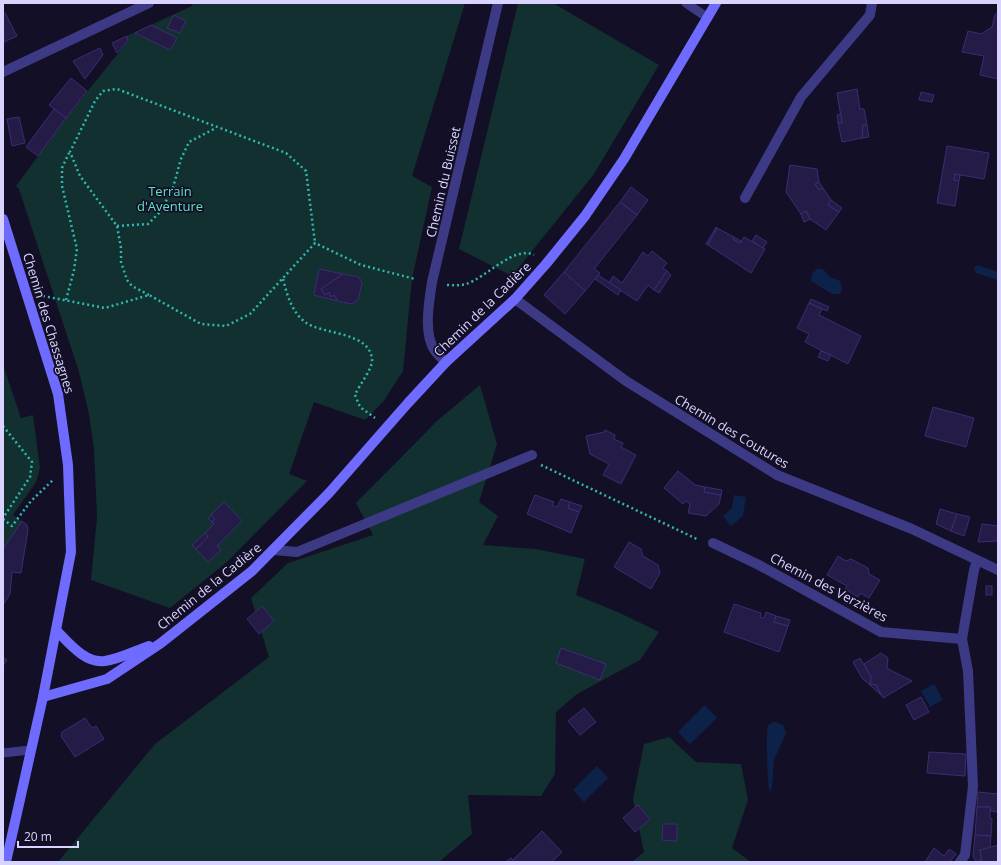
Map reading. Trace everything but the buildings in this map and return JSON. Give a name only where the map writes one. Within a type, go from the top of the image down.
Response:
[{"type":"street","points":[[3,72],[149,3]]},
{"type":"street","name":"Chemin du Buisset","points":[[446,362],[435,351],[430,340],[427,312],[432,282],[498,3]]},
{"type":"street","name":"Chemin de la Cadière","points":[[43,697],[107,679],[161,643],[252,571],[274,550],[329,493],[386,427],[446,362],[515,299],[546,264],[603,190],[661,99],[716,3]]},
{"type":"street","points":[[745,198],[801,97],[870,15],[872,3]]},
{"type":"street","name":"Chemin des Chassagnes","points":[[3,219],[58,394],[68,465],[71,552],[43,697],[6,862]]},
{"type":"street","name":"Chemin des Coutures","points":[[515,299],[626,381],[776,475],[912,529],[998,570]]},
{"type":"street","name":"Chemin de la Cadière","points":[[274,550],[297,552],[532,454]]},
{"type":"street","name":"Chemin des Verzières","points":[[713,543],[759,565],[881,632],[962,639]]},
{"type":"street","points":[[960,862],[965,855],[973,786],[968,671],[962,639],[974,570],[978,560]]},
{"type":"street","name":"Chemin de la Cadière","points":[[56,630],[79,652],[88,658],[104,661],[161,643]]},
{"type":"lane","points":[[686,3],[708,18]]},
{"type":"lane","points":[[3,753],[30,750]]},
{"type":"path","points":[[66,300],[74,270],[77,249],[62,186],[62,168],[95,100],[103,91],[117,89],[216,128],[286,153],[306,170],[315,243],[250,314],[226,326],[201,324],[132,286],[127,280],[121,262],[121,248],[117,226],[80,176],[70,152]]},
{"type":"path","points":[[117,226],[148,224],[159,213],[172,191],[181,159],[189,142],[216,128]]},
{"type":"path","points":[[315,243],[361,265],[415,279]]},
{"type":"path","points":[[447,285],[467,284],[498,265],[524,253],[537,256]]},
{"type":"path","points":[[283,278],[288,296],[296,312],[306,323],[351,337],[366,347],[372,359],[369,371],[360,383],[355,395],[360,407],[386,427]]},
{"type":"path","points":[[26,293],[105,308],[149,295]]},
{"type":"path","points":[[3,426],[32,462],[30,477],[3,518],[12,526],[31,501],[68,465]]},
{"type":"path","points":[[532,454],[542,466],[548,469],[694,539],[713,543]]},
{"type":"green space","name":"Terrain d'Aventure","points":[[193,3],[465,3],[412,176],[432,187],[412,279],[403,371],[383,402],[365,420],[314,402],[289,474],[307,481],[227,562],[170,608],[91,580],[97,517],[94,449],[89,414],[79,372],[19,189],[16,186],[66,118],[128,41],[127,36],[192,6]]},
{"type":"green space","points":[[518,3],[553,3],[659,65],[594,174],[512,276],[459,249]]},
{"type":"green space","points":[[3,365],[21,418],[33,415],[40,468],[36,482],[13,515],[27,525],[28,530],[21,573],[12,572],[10,594],[3,605]]},
{"type":"green space","points":[[480,385],[497,444],[479,502],[498,516],[483,545],[536,549],[585,559],[576,595],[620,613],[659,632],[640,660],[577,694],[556,712],[555,774],[541,796],[468,795],[472,834],[439,862],[58,862],[155,744],[269,657],[251,598],[288,563],[373,535],[356,503],[438,420]]},
{"type":"green space","points":[[669,737],[696,762],[741,764],[748,800],[732,848],[751,862],[632,862],[644,852],[633,799],[644,744]]},
{"type":"water","points":[[978,265],[998,272],[998,280],[976,273],[974,268]]},
{"type":"water","points":[[818,268],[824,270],[830,277],[840,281],[842,289],[840,294],[832,294],[811,281],[812,274]]},
{"type":"water","points":[[734,495],[746,497],[743,516],[731,526],[723,516],[732,508]]},
{"type":"water","points":[[934,684],[943,700],[930,707],[921,691]]},
{"type":"water","points":[[705,705],[717,718],[690,744],[678,732]]},
{"type":"water","points":[[774,722],[783,725],[786,733],[774,760],[772,786],[770,792],[767,729],[768,725]]},
{"type":"water","points":[[597,766],[608,778],[584,802],[573,790]]}]
